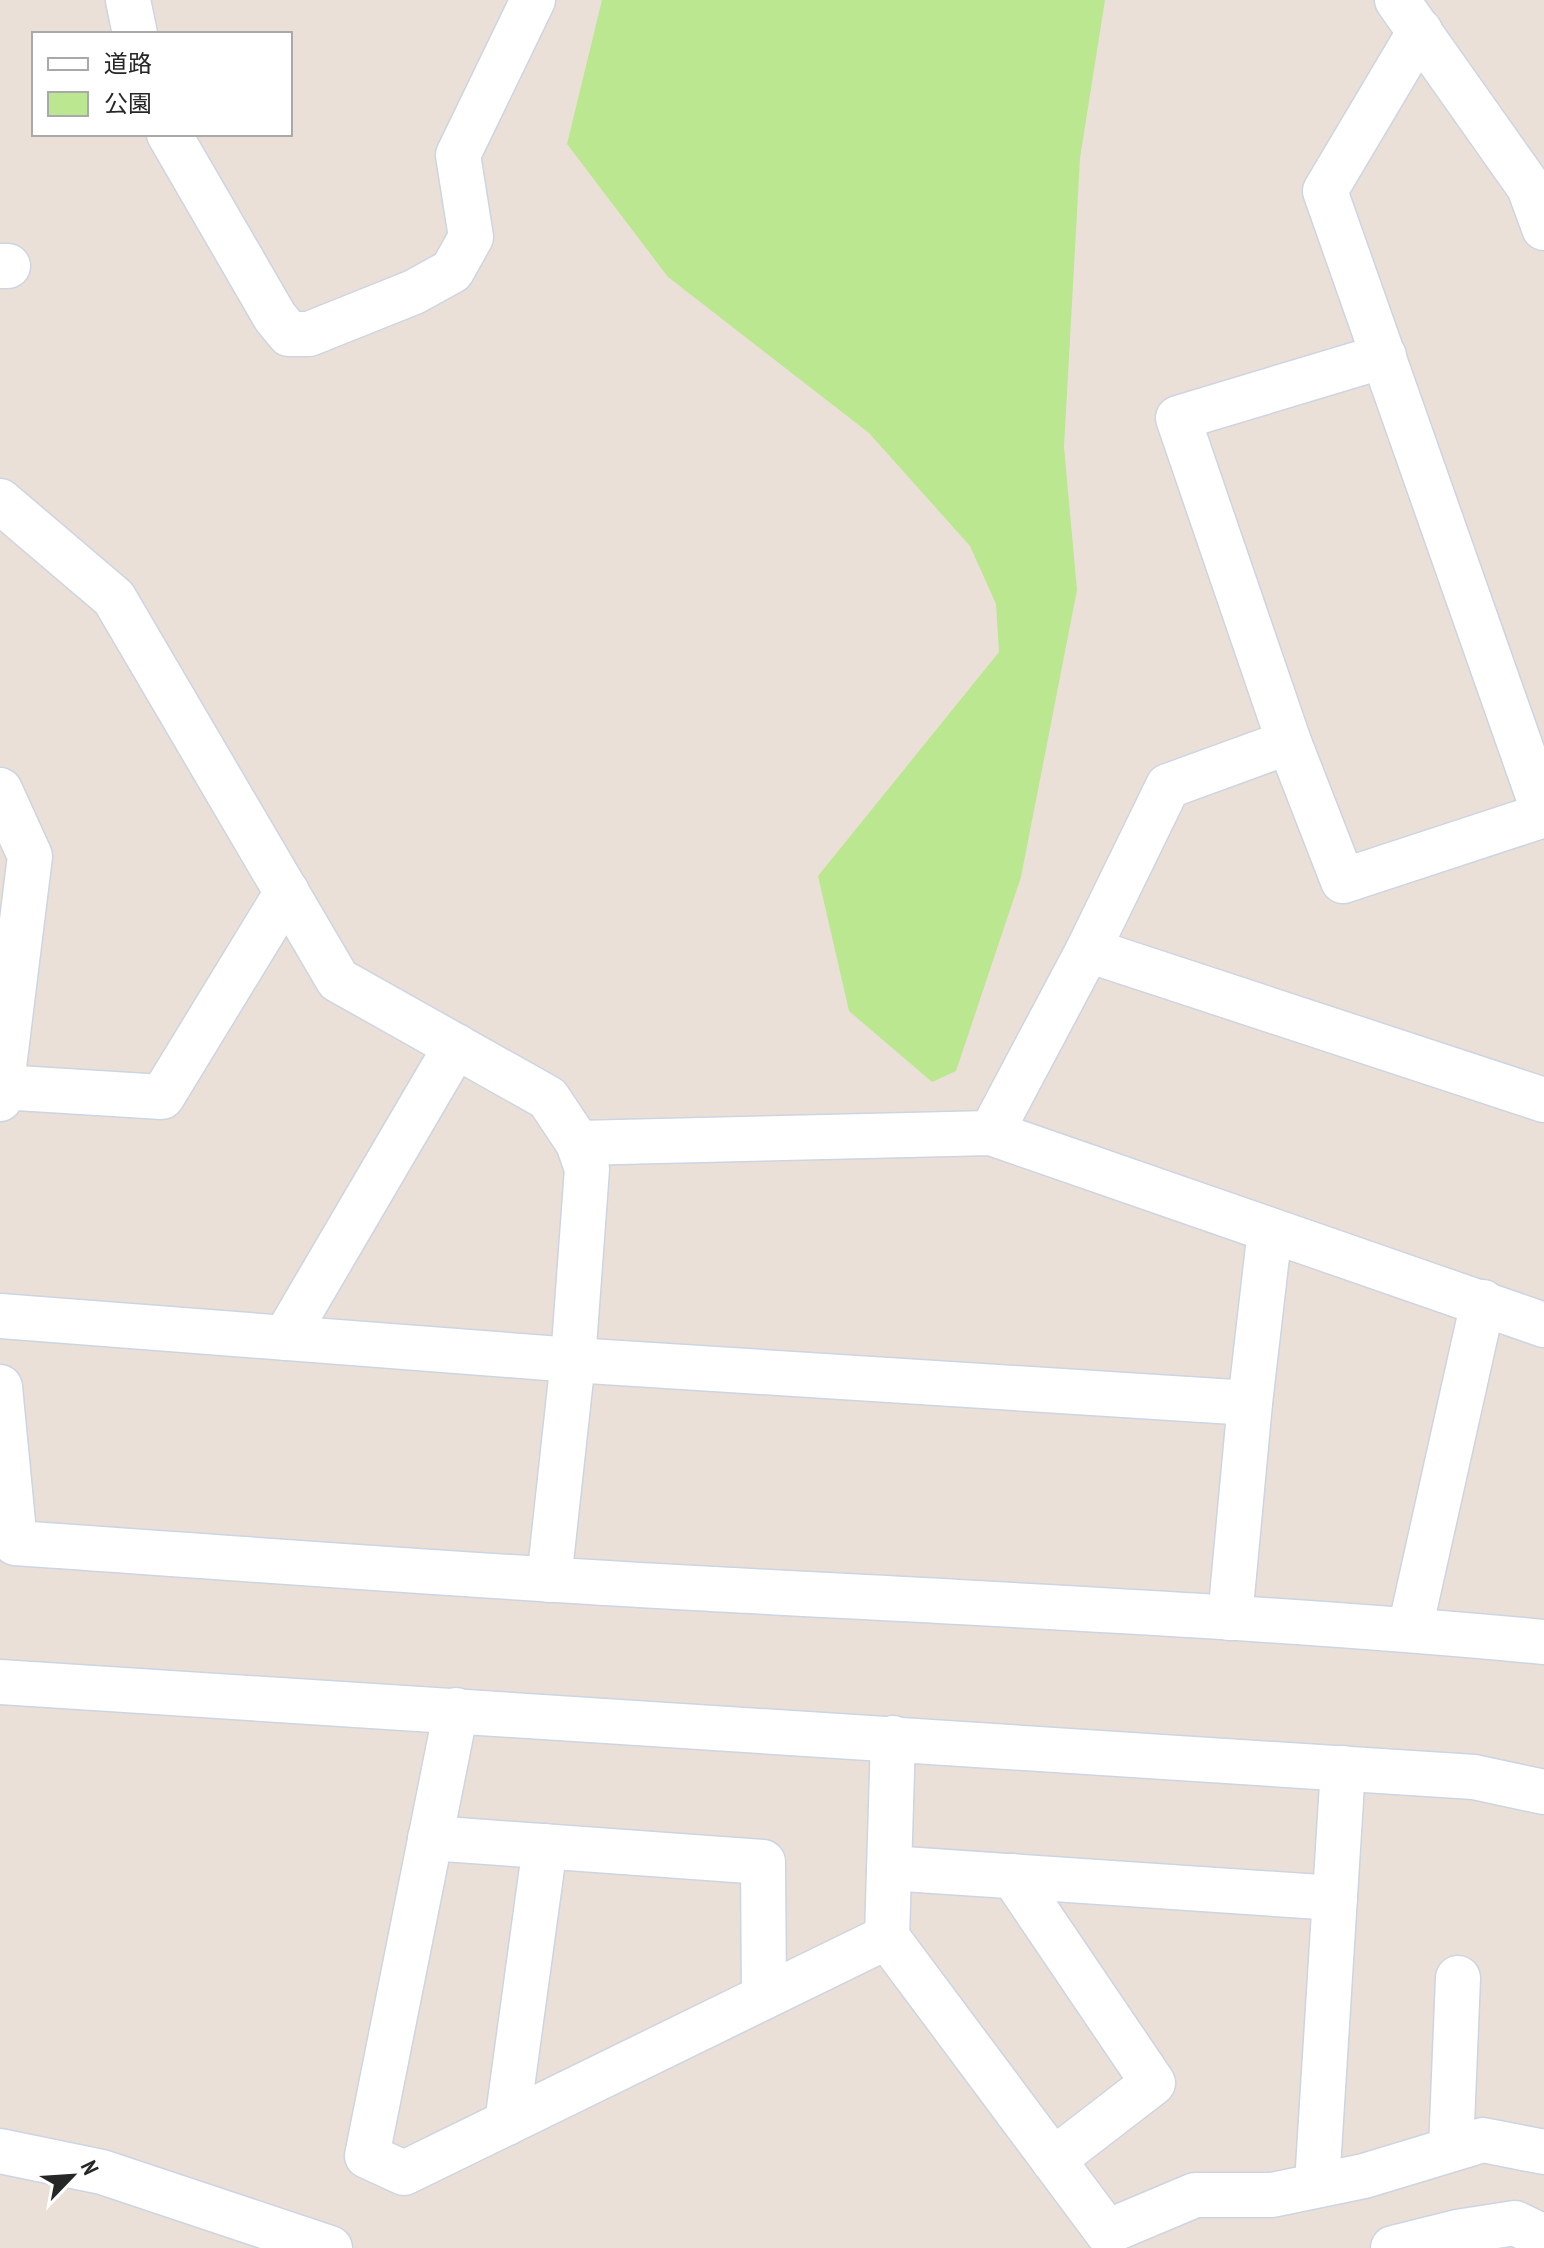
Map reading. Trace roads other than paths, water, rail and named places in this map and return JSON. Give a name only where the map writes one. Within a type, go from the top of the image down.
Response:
[{"type":"street","points":[[128,0],[135,32]]},
{"type":"street","points":[[170,136],[275,317],[289,334],[309,334],[414,292],[452,271],[471,237],[458,155],[533,0]]},
{"type":"street","points":[[1384,356],[1178,418],[1289,742],[1343,881],[1544,814],[1384,356],[1325,191],[1409,16],[1536,182],[1544,228]]},
{"type":"street","points":[[0,501],[114,598],[338,980],[548,1098],[578,1143],[587,1169],[573,1360],[549,1580]]},
{"type":"street","points":[[991,1133],[1088,950],[1168,786],[1289,742]]},
{"type":"street","points":[[0,790],[30,856],[1,1093],[162,1097],[287,892]]},
{"type":"street","points":[[1088,950],[1544,1100]]},
{"type":"street","points":[[285,1338],[456,1046]]},
{"type":"street","points":[[578,1143],[991,1133],[1544,1325]]},
{"type":"street","points":[[1230,1618],[1270,1230]]},
{"type":"street","points":[[1410,1629],[1483,1302]]},
{"type":"street","points":[[0,1316],[573,1360],[1250,1403]]},
{"type":"street","points":[[0,1387],[15,1543],[549,1580],[1410,1629],[1544,1642]]},
{"type":"street","points":[[0,1682],[1474,1777],[1544,1792]]},
{"type":"street","points":[[456,1710],[367,2156],[404,2173],[887,1937]]},
{"type":"street","points":[[893,1738],[887,1937],[1107,2232],[1195,2195],[1272,2195],[1364,2176],[1483,2140],[1544,2152]]},
{"type":"street","points":[[1317,2184],[1343,1768]]},
{"type":"street","points":[[430,1838],[763,1862],[764,1997]]},
{"type":"street","points":[[507,2123],[545,1846]]},
{"type":"street","points":[[889,1868],[1335,1898]]},
{"type":"street","points":[[1013,1876],[1153,2083],[1053,2160]]},
{"type":"street","points":[[1451,2149],[1468,1999]]},
{"type":"street","points":[[0,2151],[102,2172],[330,2248]]},
{"type":"street","points":[[1393,2248],[1457,2232],[1515,2223],[1544,2237]]}]
